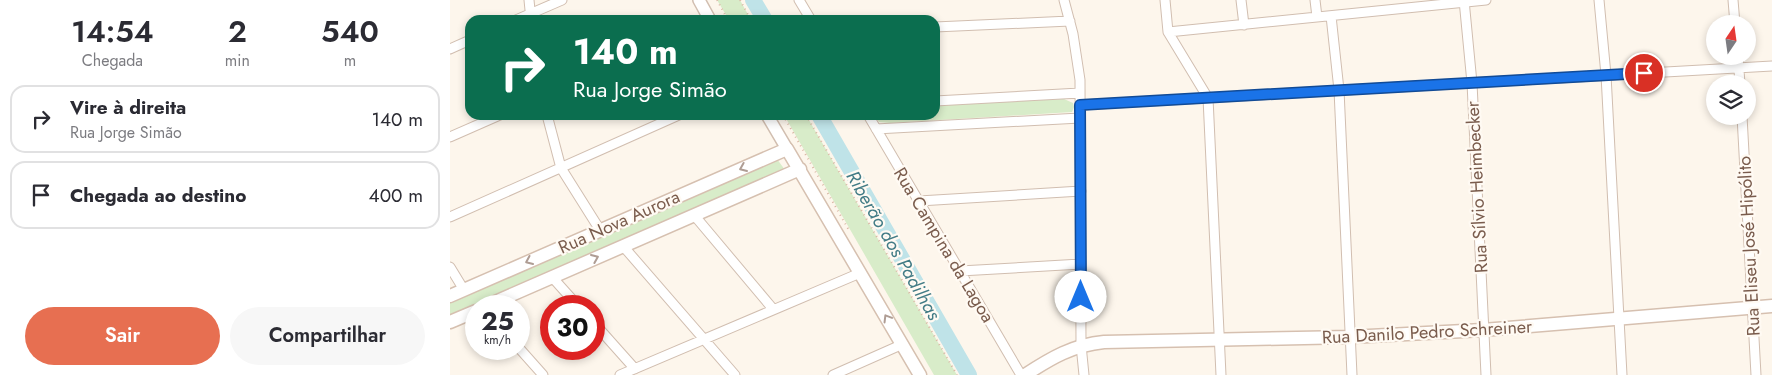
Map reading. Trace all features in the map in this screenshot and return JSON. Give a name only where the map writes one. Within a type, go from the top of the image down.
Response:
[{"type":"main road","points":[[787,149],[920,375]]},
{"type":"main road","name":"Rua Nova Aurora","points":[[450,296],[787,149]]},
{"type":"main road","name":"Rua Nova Aurora","points":[[511,295],[800,169]]},
{"type":"main road","name":"Rua Danilo Pedro Schreiner","points":[[1025,375],[1050,360],[1081,346],[1104,342],[1350,337],[1483,330],[1772,306]]},
{"type":"main road","points":[[450,322],[465,316]]},
{"type":"street","points":[[529,0],[530,15]]},
{"type":"street","points":[[534,15],[562,0]]},
{"type":"street","points":[[699,0],[707,15]]},
{"type":"street","points":[[799,0],[808,15]]},
{"type":"street","points":[[1064,0],[1079,65],[1081,346],[1084,375]]},
{"type":"street","points":[[1165,0],[1168,32],[1208,98],[1221,375]]},
{"type":"street","points":[[1241,0],[1244,25]]},
{"type":"street","points":[[1315,0],[1317,17]]},
{"type":"street","points":[[1389,0],[1390,10]]},
{"type":"street","points":[[1168,32],[1486,0]]},
{"type":"street","points":[[1599,0],[1606,75],[1622,375]]},
{"type":"street","points":[[1733,0],[1734,15]]},
{"type":"street","name":"Rua Sílvio Heimbecker","points":[[1464,1],[1472,83],[1486,375]]},
{"type":"street","points":[[1331,16],[1339,90],[1352,375]]},
{"type":"street","points":[[940,27],[1070,21]]},
{"type":"street","points":[[450,49],[465,42]]},
{"type":"street","points":[[1739,65],[1739,75]]},
{"type":"street","points":[[1080,105],[1772,66]]},
{"type":"street","points":[[940,100],[1080,93]]},
{"type":"street","points":[[876,129],[1080,118]]},
{"type":"street","points":[[450,137],[489,120]]},
{"type":"street","points":[[548,120],[561,168],[600,230]]},
{"type":"street","points":[[450,217],[668,120]]},
{"type":"street","points":[[770,120],[787,149]]},
{"type":"street","name":"Rua Campina da Lagoa","points":[[871,120],[1021,375]]},
{"type":"street","name":"Rua Eliseu José Hipólito","points":[[1742,125],[1756,375]]},
{"type":"street","points":[[918,201],[1081,191]]},
{"type":"street","points":[[694,215],[773,309]]},
{"type":"street","points":[[623,246],[735,375]]},
{"type":"street","points":[[960,270],[1081,264]]},
{"type":"street","points":[[450,267],[464,290]]},
{"type":"street","points":[[620,375],[860,273]]},
{"type":"street","points":[[552,277],[568,295]]},
{"type":"street","points":[[605,335],[635,369]]},
{"type":"street","points":[[833,375],[903,344]]},
{"type":"street","points":[[530,360],[543,375]]},
{"type":"path","points":[[717,0],[725,15]]},
{"type":"path","points":[[740,0],[748,15]]},
{"type":"path","points":[[809,120],[957,375]]},
{"type":"green space","points":[[717,0],[740,0],[748,15],[726,15]]},
{"type":"green space","points":[[1064,99],[1073,103],[1074,107],[1072,112],[940,120],[940,105]]},
{"type":"green space","points":[[787,120],[809,120],[957,375],[934,375]]},
{"type":"green space","points":[[877,120],[940,120],[890,123],[879,122]]},
{"type":"green space","points":[[777,159],[785,170],[498,295],[465,295],[465,309],[450,316],[450,301]]},
{"type":"waterway","name":"Riberão dos Padilhas","points":[[753,0],[762,15]]},
{"type":"waterway","name":"Riberão dos Padilhas","points":[[822,120],[969,375]]},
{"type":"route","points":[[1081,297],[1080,105],[1644,73]]}]
